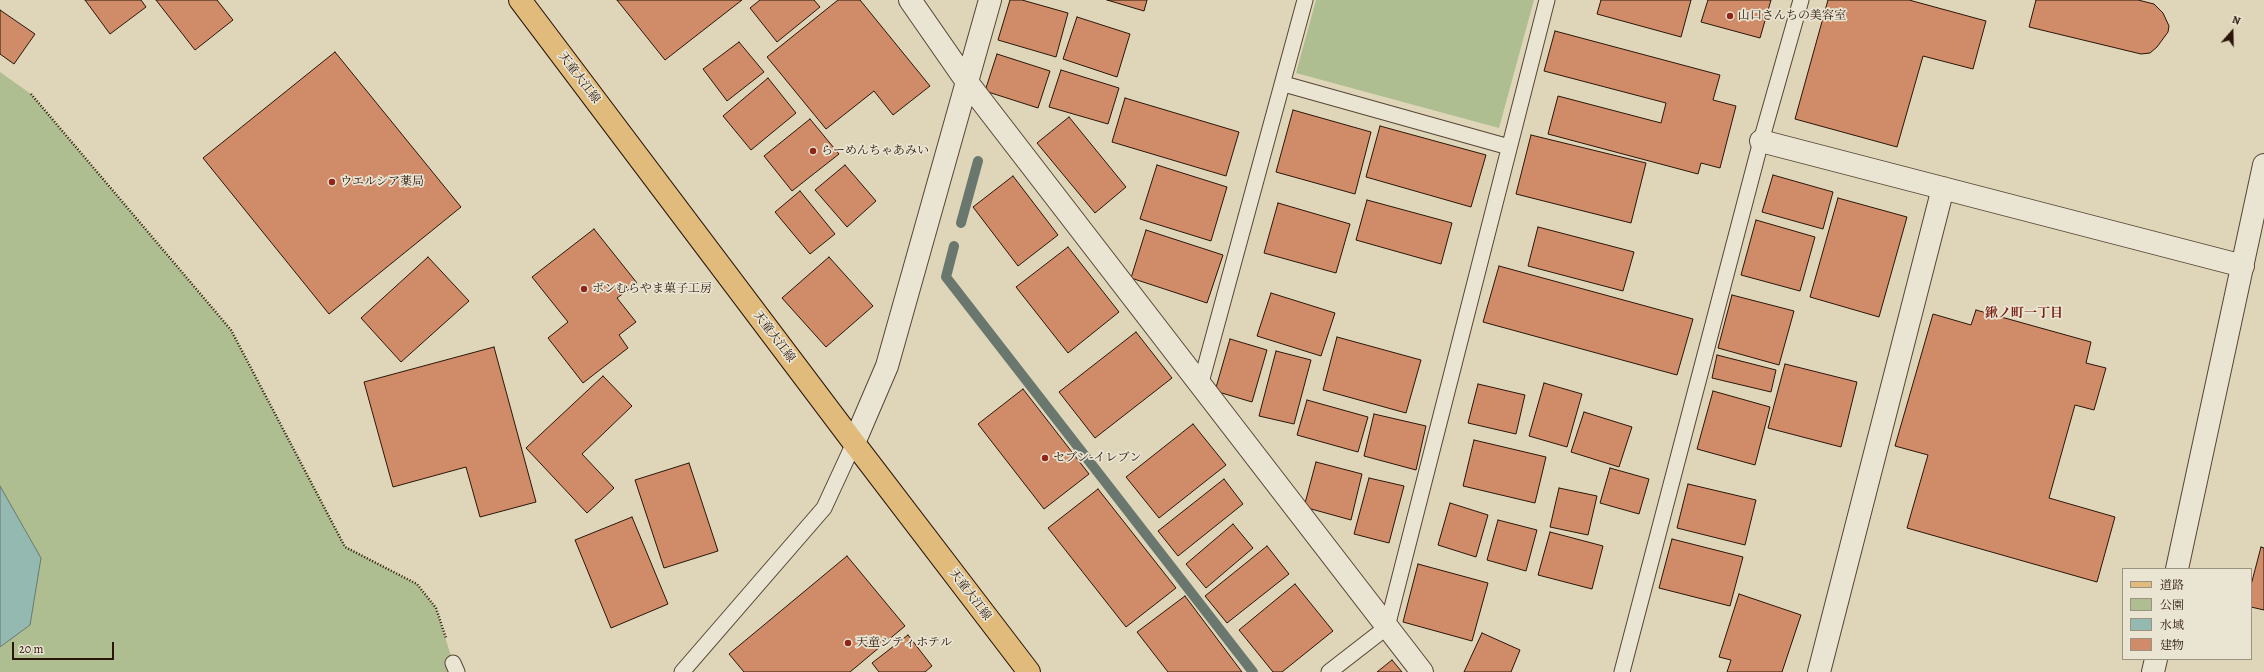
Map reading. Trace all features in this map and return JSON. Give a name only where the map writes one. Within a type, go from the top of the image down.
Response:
[{"type":"main road","name":"天童大江線","points":[[520,0],[854,443],[1029,672]]},
{"type":"street","points":[[910,0],[967,82],[1422,672]]},
{"type":"street","points":[[854,443],[887,366],[990,0]]},
{"type":"street","points":[[1761,141],[2243,266]]},
{"type":"street","points":[[2176,568],[2264,165]]},
{"type":"street","points":[[1818,672],[1943,188]]},
{"type":"street","points":[[2153,672],[2156,660]]},
{"type":"lane","points":[[1200,386],[1284,84],[1305,0]]},
{"type":"lane","points":[[1329,672],[1387,627],[1547,0]]},
{"type":"lane","points":[[1622,672],[1761,141],[1801,0]]},
{"type":"lane","points":[[1284,84],[1509,147]]},
{"type":"lane","points":[[682,672],[824,508],[854,443]]},
{"type":"path","points":[[31,94],[231,330],[345,546],[416,584],[436,608],[455,667]]},
{"type":"green space","points":[[1316,0],[1534,0],[1499,128],[1296,73]]},
{"type":"green space","points":[[0,72],[31,94],[231,330],[345,546],[417,584],[436,608],[456,672],[0,672],[0,647],[30,625],[41,558],[0,486]]},
{"type":"water","points":[[0,486],[41,558],[30,625],[0,647]]},
{"type":"building","points":[[85,0],[141,0],[146,7],[110,34]]},
{"type":"building","points":[[156,0],[217,0],[233,20],[195,50]]},
{"type":"building","points":[[617,0],[742,0],[665,60]]},
{"type":"building","points":[[760,0],[814,0],[820,7],[777,42],[750,8]]},
{"type":"building","points":[[838,0],[860,0],[930,86],[893,115],[874,91],[826,129],[767,57]]},
{"type":"building","points":[[1010,0],[1022,0],[1068,13],[1056,57],[998,40]]},
{"type":"building","points":[[1107,0],[1147,0],[1144,11]]},
{"type":"building","points":[[1601,0],[1691,0],[1681,37],[1597,14]]},
{"type":"building","points":[[1708,0],[1771,0],[1760,38],[1701,22]]},
{"type":"building","points":[[1828,0],[1909,0],[1986,21],[1973,69],[1923,56],[1897,147],[1795,119]]},
{"type":"building","points":[[2036,0],[2138,0],[2154,4],[2163,13],[2169,26],[2168,32],[2157,47],[2150,53],[2141,54],[2029,27]]},
{"type":"building","points":[[0,10],[35,34],[14,64],[0,54]]},
{"type":"building","points":[[1077,17],[1130,34],[1117,77],[1063,59]]},
{"type":"building","points":[[1555,31],[1720,75],[1713,100],[1736,106],[1720,168],[1701,163],[1698,174],[1548,134],[1558,96],[1661,123],[1666,103],[1544,71]]},
{"type":"building","points":[[739,42],[764,72],[727,101],[703,69]]},
{"type":"building","name":"ウエルシア薬局","points":[[335,52],[461,207],[329,314],[203,158]]},
{"type":"building","points":[[997,54],[1050,71],[1038,108],[985,91]]},
{"type":"building","points":[[1061,70],[1119,88],[1108,124],[1049,107]]},
{"type":"building","points":[[768,78],[796,113],[751,150],[723,116]]},
{"type":"building","points":[[1125,98],[1239,132],[1226,176],[1112,142]]},
{"type":"building","points":[[1293,110],[1371,132],[1355,194],[1276,172]]},
{"type":"building","points":[[1069,117],[1126,187],[1095,213],[1037,143]]},
{"type":"building","points":[[810,119],[839,154],[792,191],[764,156]]},
{"type":"building","points":[[1380,126],[1486,155],[1471,207],[1366,177]]},
{"type":"building","points":[[1531,135],[1646,163],[1631,223],[1516,194]]},
{"type":"building","points":[[845,165],[876,201],[847,227],[815,190]]},
{"type":"building","points":[[1157,165],[1227,187],[1211,241],[1140,219]]},
{"type":"building","points":[[1773,175],[1833,192],[1823,229],[1762,212]]},
{"type":"building","points":[[1013,176],[1058,235],[1018,266],[973,207]]},
{"type":"building","points":[[800,191],[835,234],[810,254],[775,212]]},
{"type":"building","points":[[1838,198],[1907,217],[1879,317],[1810,297]]},
{"type":"building","points":[[1367,200],[1452,223],[1441,264],[1356,240]]},
{"type":"building","points":[[1278,203],[1350,224],[1336,273],[1264,253]]},
{"type":"building","points":[[1756,220],[1815,237],[1800,291],[1741,275]]},
{"type":"building","points":[[1538,227],[1634,252],[1623,291],[1528,266]]},
{"type":"building","points":[[594,229],[637,283],[617,298],[636,322],[619,335],[628,348],[583,383],[548,338],[568,322],[532,277]]},
{"type":"building","points":[[1146,230],[1223,255],[1207,303],[1131,278]]},
{"type":"building","points":[[1068,247],[1119,312],[1068,353],[1016,287]]},
{"type":"building","points":[[428,257],[469,301],[401,362],[361,318]]},
{"type":"building","points":[[829,257],[873,306],[826,347],[782,298]]},
{"type":"building","points":[[1499,266],[1693,319],[1677,375],[1483,322]]},
{"type":"building","points":[[1271,293],[1335,313],[1321,356],[1257,336]]},
{"type":"building","points":[[1732,295],[1794,311],[1779,365],[1718,348]]},
{"type":"building","points":[[1976,310],[2091,342],[2086,363],[2106,368],[2094,410],[2075,405],[2049,498],[2115,517],[2097,582],[1907,528],[1928,455],[1895,446],[1933,314],[1971,325]]},
{"type":"building","points":[[1136,332],[1172,378],[1095,438],[1059,392]]},
{"type":"building","points":[[1337,337],[1421,360],[1406,413],[1323,390]]},
{"type":"building","points":[[1230,339],[1267,350],[1252,402],[1215,391]]},
{"type":"building","points":[[494,347],[536,502],[480,517],[466,467],[393,487],[364,382]]},
{"type":"building","points":[[1276,351],[1311,360],[1294,424],[1259,416]]},
{"type":"building","points":[[1717,355],[1776,370],[1771,392],[1712,378]]},
{"type":"building","points":[[1785,364],[1857,382],[1841,447],[1768,428]]},
{"type":"building","points":[[603,376],[632,406],[582,454],[614,488],[587,513],[526,448]]},
{"type":"building","points":[[1544,383],[1582,394],[1567,447],[1529,436]]},
{"type":"building","points":[[1478,384],[1525,395],[1516,434],[1468,423]]},
{"type":"building","points":[[1023,389],[1089,474],[1044,509],[978,424]]},
{"type":"building","points":[[1713,391],[1770,407],[1755,465],[1697,449]]},
{"type":"building","points":[[1307,400],[1368,417],[1358,452],[1297,435]]},
{"type":"building","points":[[1584,412],[1632,427],[1619,467],[1571,452]]},
{"type":"building","points":[[1374,414],[1426,426],[1416,470],[1364,456]]},
{"type":"building","points":[[1193,424],[1226,465],[1159,518],[1126,477]]},
{"type":"building","points":[[1474,440],[1546,457],[1535,503],[1463,486]]},
{"type":"building","points":[[1316,462],[1362,474],[1351,520],[1304,507]]},
{"type":"building","points":[[689,463],[718,551],[664,568],[635,480]]},
{"type":"building","points":[[1610,468],[1649,479],[1639,514],[1600,503]]},
{"type":"building","points":[[1369,478],[1404,486],[1389,543],[1354,534]]},
{"type":"building","points":[[1224,479],[1243,504],[1178,556],[1158,531]]},
{"type":"building","points":[[1688,484],[1756,500],[1745,545],[1677,528]]},
{"type":"building","points":[[1559,488],[1597,496],[1588,535],[1550,527]]},
{"type":"building","points":[[1098,489],[1176,588],[1126,627],[1048,528]]},
{"type":"building","points":[[1450,503],[1488,515],[1476,557],[1438,545]]},
{"type":"building","points":[[632,517],[668,604],[611,628],[575,540]]},
{"type":"building","points":[[1498,520],[1537,530],[1526,571],[1487,560]]},
{"type":"building","points":[[1233,524],[1253,548],[1206,588],[1186,564]]},
{"type":"building","points":[[1550,532],[1603,546],[1592,589],[1538,575]]},
{"type":"building","points":[[1672,539],[1743,557],[1730,606],[1659,588]]},
{"type":"building","points":[[1267,546],[1289,574],[1227,623],[1205,596]]},
{"type":"building","points":[[2261,547],[2264,548],[2264,610],[2252,607],[2252,581]]},
{"type":"building","points":[[847,556],[905,626],[850,672],[744,672],[729,654]]},
{"type":"building","points":[[1418,564],[1488,583],[1472,641],[1403,622]]},
{"type":"building","points":[[1295,584],[1333,631],[1282,672],[1273,672],[1239,630]]},
{"type":"building","points":[[1739,594],[1801,615],[1782,672],[1727,672],[1731,660],[1719,657]]},
{"type":"building","points":[[1185,596],[1242,672],[1168,672],[1137,632]]},
{"type":"building","points":[[1482,633],[1520,650],[1511,672],[1464,672]]},
{"type":"building","points":[[908,635],[932,666],[925,672],[879,672],[872,663]]},
{"type":"building","points":[[1392,660],[1402,672],[1377,672]]},
{"type":"waterway","points":[[961,223],[978,161]]},
{"type":"waterway","points":[[954,246],[946,277],[1253,672]]},
{"type":"place","name":"山口さんちの美容室","points":[[1730,16]]},
{"type":"place","name":"らーめんちゃあみい","points":[[813,151]]},
{"type":"place","name":"ウエルシア薬局","points":[[332,182]]},
{"type":"place","name":"ボンむらやま菓子工房","points":[[584,289]]},
{"type":"place","name":"セブン-イレブン","points":[[1045,458]]},
{"type":"place","name":"天童シティホテル","points":[[848,643]]},
{"type":"district","name":"鍬ノ町一丁目","points":[[2024,314]]}]
